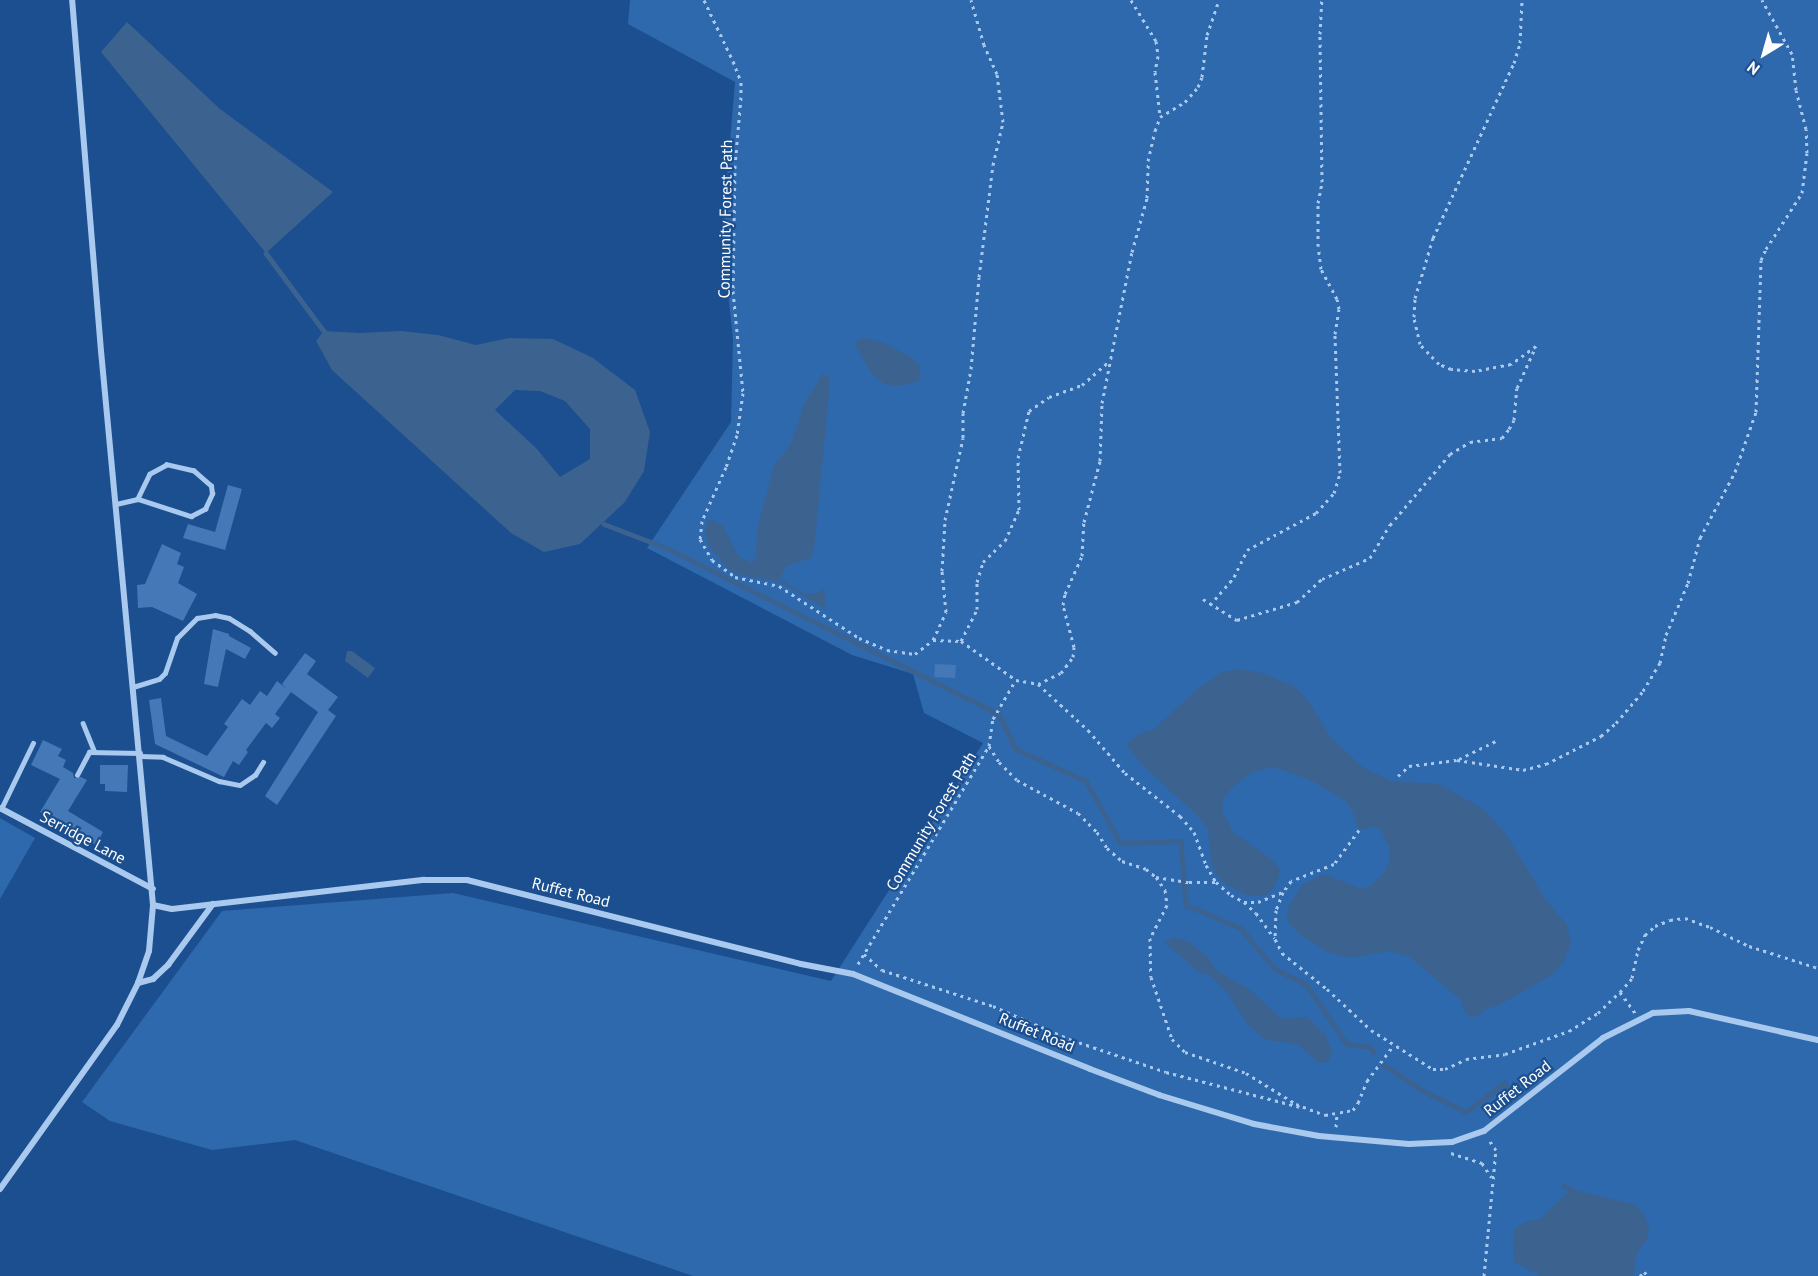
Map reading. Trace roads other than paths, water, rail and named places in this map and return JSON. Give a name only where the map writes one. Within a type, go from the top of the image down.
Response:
[{"type":"street","points":[[0,1189],[117,1025],[138,983],[149,951],[153,905],[72,0]]},
{"type":"street","name":"Serridge Lane","points":[[1,809],[153,888]]},
{"type":"street","name":"Ruffet Road","points":[[153,905],[172,909],[424,880],[467,880],[801,964],[853,974],[1109,1077],[1254,1124],[1319,1136],[1409,1144],[1452,1142],[1484,1131],[1603,1038],[1653,1013],[1689,1011],[1818,1040]]},
{"type":"street","points":[[138,983],[153,979],[168,965],[213,904]]},
{"type":"lane","points":[[116,504],[138,500],[191,516],[199,514],[205,508],[212,494],[211,486],[195,471],[167,465],[150,474],[138,500]]},
{"type":"lane","points":[[134,687],[159,679],[165,673],[177,638],[197,618],[215,615],[229,618],[250,631],[275,653]]},
{"type":"lane","points":[[83,723],[95,752]]},
{"type":"lane","points":[[1,809],[33,743]]},
{"type":"lane","points":[[77,775],[89,752],[163,757],[219,781],[240,785],[255,776],[263,762]]},
{"type":"waterway","points":[[266,253],[324,331]]},
{"type":"waterway","points":[[604,524],[669,549],[999,714],[1016,749],[1086,781],[1121,843],[1181,841],[1186,905],[1241,928],[1275,969],[1306,984],[1347,1044],[1371,1047],[1374,1052]]},
{"type":"waterway","points":[[1384,1065],[1424,1091],[1466,1112],[1504,1083],[1512,1097]]},
{"type":"waterway","points":[[1564,1186],[1571,1189]]}]
